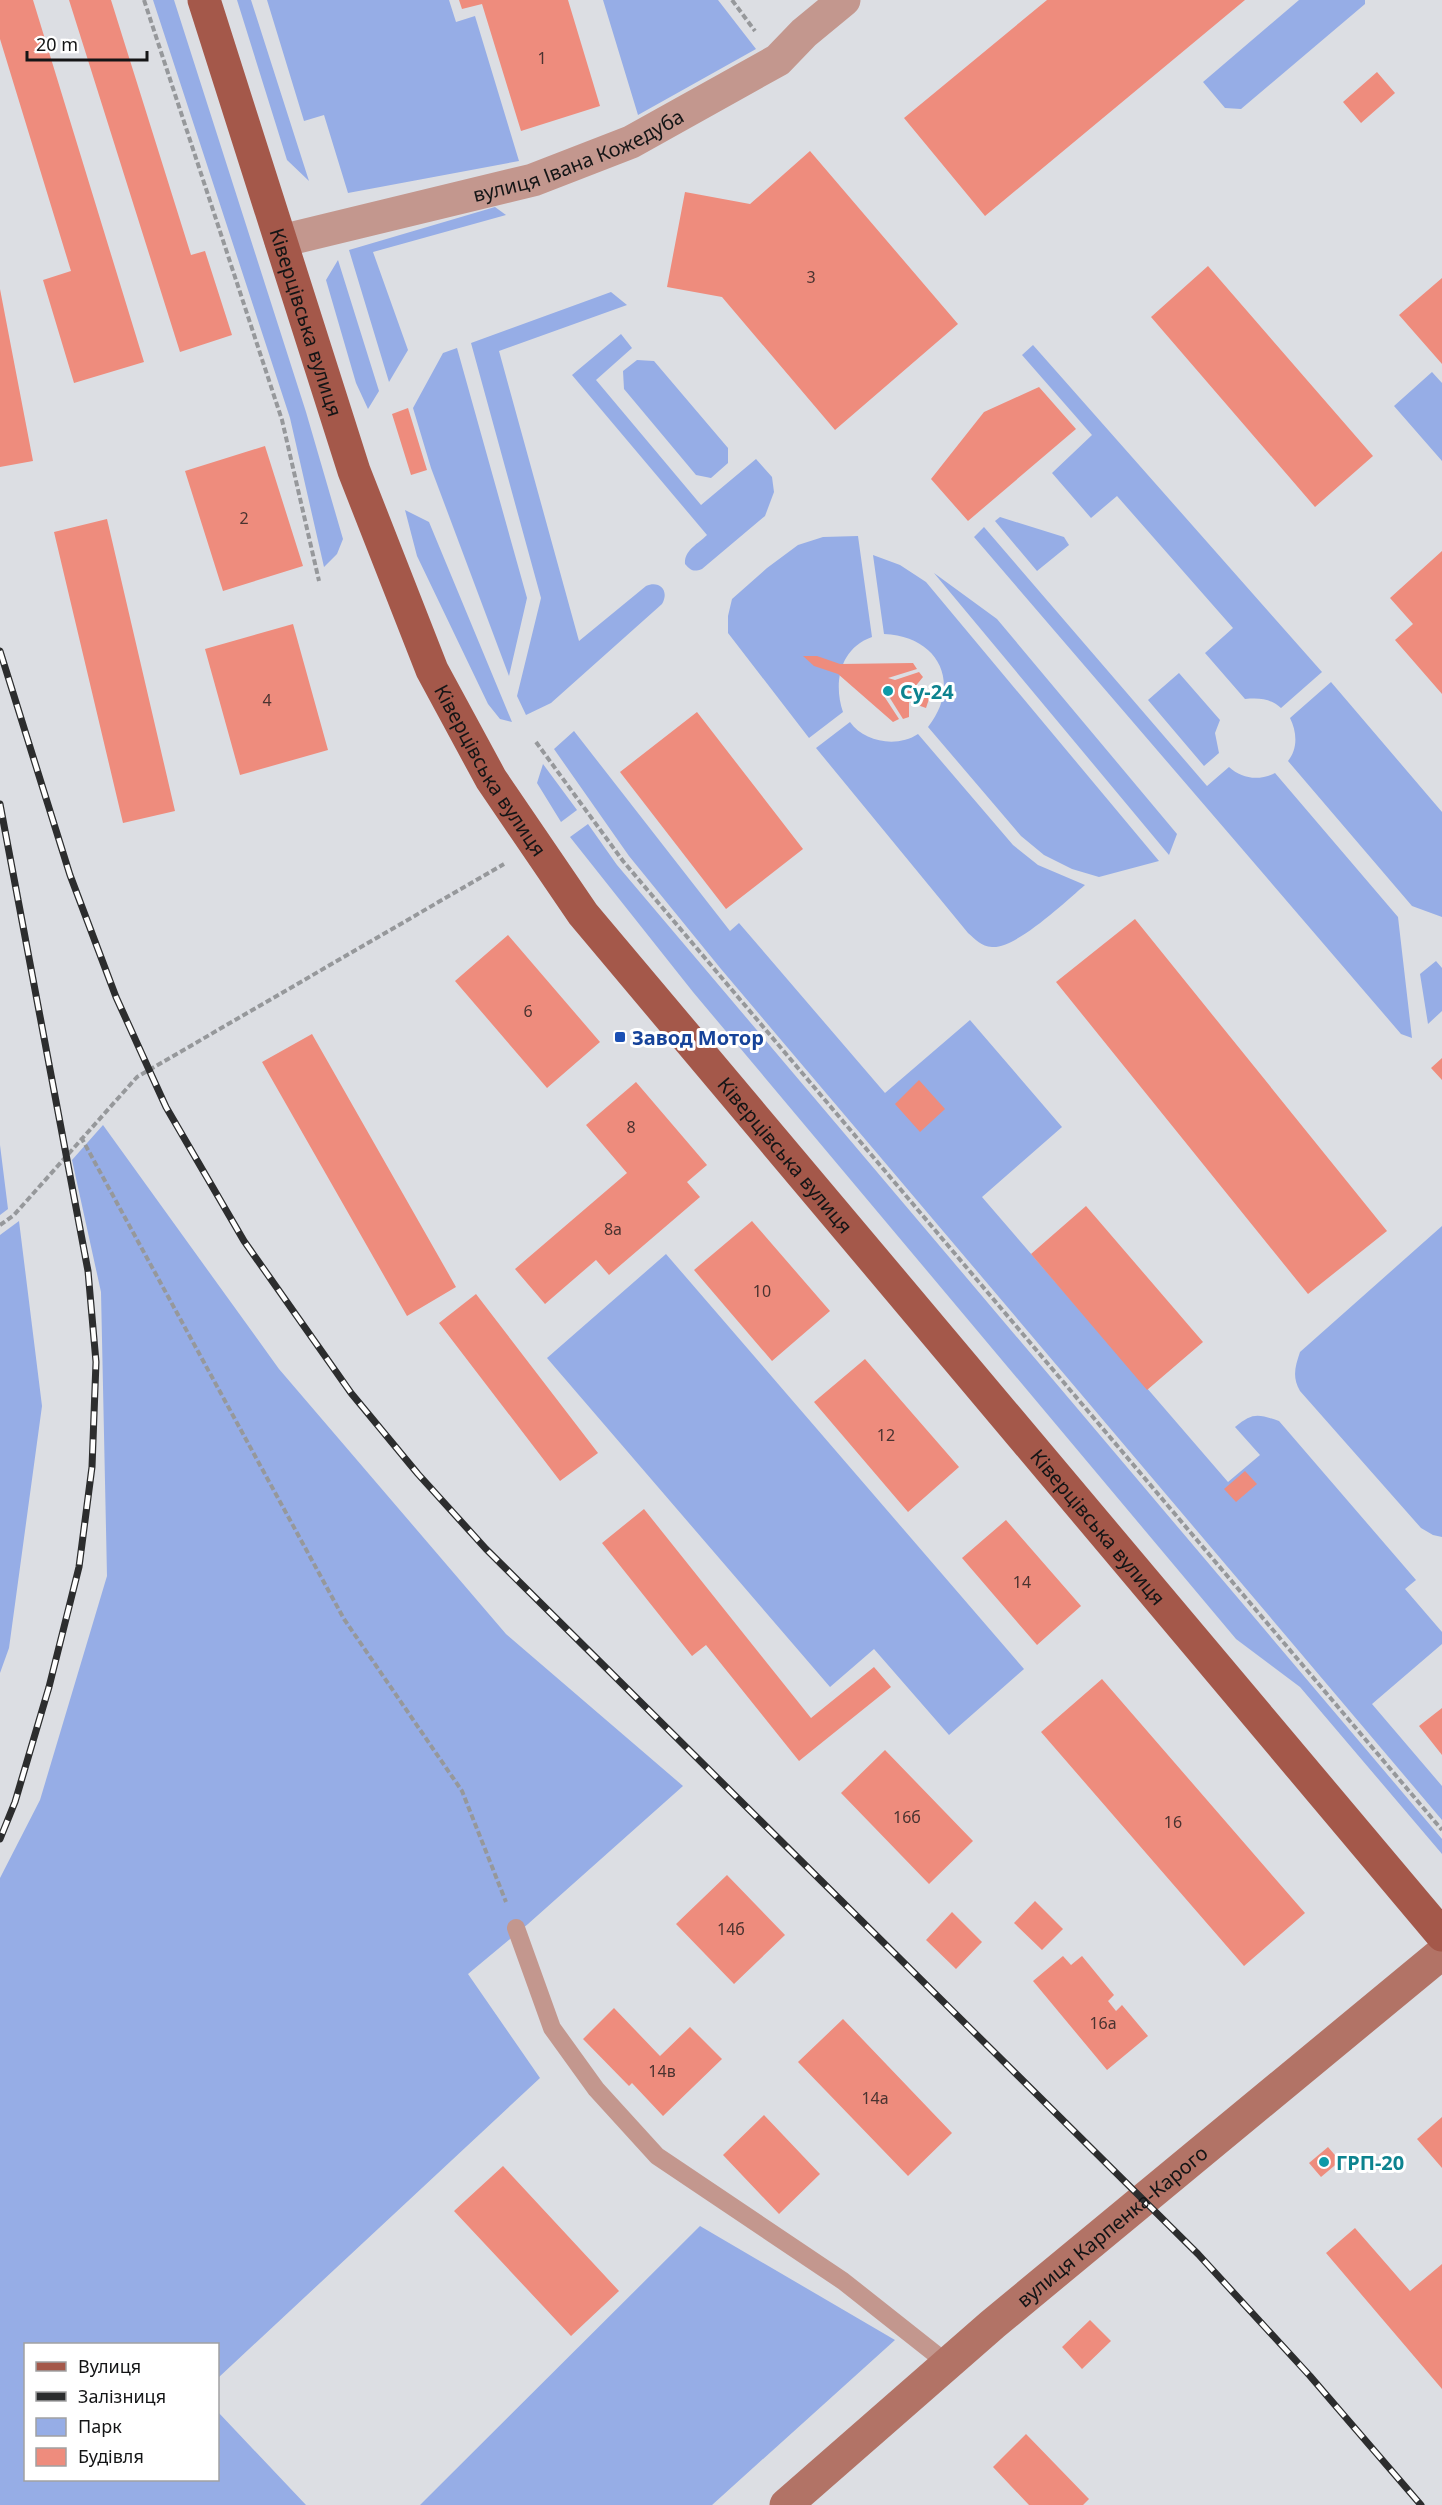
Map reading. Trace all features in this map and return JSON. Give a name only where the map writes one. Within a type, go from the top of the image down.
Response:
[{"type":"main road","name":"Ківерцівська вулиця","points":[[204,0],[354,471],[432,670],[491,779],[583,914],[1442,1935]]},
{"type":"main road","name":"вулиця Карпенка-Карого","points":[[786,2505],[948,2364],[1179,2169],[1442,1953]]},
{"type":"street","name":"вулиця Івана Кожедуба","points":[[281,241],[533,180],[631,142],[778,60],[804,33],[844,0]]},
{"type":"lane","points":[[516,1928],[552,2028],[596,2089],[657,2156],[843,2281],[948,2364]]},
{"type":"path","points":[[144,0],[282,420],[319,581]]},
{"type":"path","points":[[536,742],[638,878],[1442,1830]]},
{"type":"path","points":[[0,1225],[14,1215],[81,1137],[137,1077],[536,846]]},
{"type":"path","points":[[81,1137],[344,1618],[462,1791],[516,1928]]},
{"type":"green space","points":[[153,0],[174,0],[306,412],[343,539],[337,554],[324,567],[290,418]]},
{"type":"green space","points":[[237,0],[251,0],[309,181],[287,160]]},
{"type":"green space","points":[[267,0],[449,0],[456,22],[475,16],[519,161],[348,193],[324,115],[304,121]]},
{"type":"green space","points":[[603,0],[718,0],[756,49],[638,115]]},
{"type":"green space","points":[[1299,0],[1365,0],[1365,4],[1241,109],[1225,108],[1203,82]]},
{"type":"green space","points":[[495,207],[506,215],[373,252],[408,350],[389,382],[349,250]]},
{"type":"green space","points":[[338,260],[379,391],[368,409],[356,383],[326,280]]},
{"type":"green space","points":[[611,292],[627,305],[499,351],[579,641],[646,586],[659,585],[664,591],[664,599],[662,604],[551,703],[526,715],[517,696],[541,598],[471,343]]},
{"type":"green space","points":[[621,334],[632,348],[596,380],[701,505],[756,459],[772,477],[774,492],[765,516],[702,569],[695,571],[691,569],[685,564],[685,559],[689,551],[707,535],[572,375]]},
{"type":"green space","points":[[1033,345],[1322,672],[1281,708],[1264,699],[1245,699],[1205,653],[1233,628],[1117,496],[1091,518],[1052,473],[1092,435],[1022,355]]},
{"type":"green space","points":[[457,348],[527,598],[509,676],[431,468],[413,408],[443,353]]},
{"type":"green space","points":[[637,360],[654,361],[728,448],[728,463],[711,478],[696,475],[624,389],[623,371]]},
{"type":"green space","points":[[1432,372],[1442,383],[1442,461],[1394,406]]},
{"type":"green space","points":[[405,510],[429,522],[512,722],[500,719],[488,704],[417,556]]},
{"type":"green space","points":[[1000,517],[1064,537],[1069,545],[1037,571],[995,521]]},
{"type":"green space","points":[[984,527],[1207,786],[1229,767],[1251,778],[1275,773],[1398,917],[1412,1038],[1401,1034],[974,537]]},
{"type":"green space","points":[[858,536],[872,637],[853,649],[842,668],[839,690],[843,712],[809,738],[728,633],[728,616],[732,599],[767,568],[798,545],[823,537]]},
{"type":"green space","points":[[873,555],[900,565],[926,582],[1159,861],[1099,877],[1072,869],[1044,855],[1021,836],[928,727],[938,711],[943,695],[944,679],[931,653],[919,643],[903,637],[884,634]]},
{"type":"green space","points":[[934,573],[997,619],[1177,834],[1169,855]]},
{"type":"green space","points":[[1179,673],[1220,720],[1215,733],[1219,753],[1204,766],[1148,700]]},
{"type":"green space","points":[[1331,682],[1442,812],[1442,917],[1412,906],[1288,761],[1294,751],[1295,740],[1290,718]]},
{"type":"green space","points":[[850,722],[864,734],[881,741],[900,741],[918,734],[1013,845],[1038,865],[1085,885],[1040,923],[1014,940],[1002,946],[992,947],[979,942],[968,933],[816,748]]},
{"type":"green space","points":[[574,731],[730,931],[739,923],[885,1093],[970,1020],[1062,1127],[982,1197],[1228,1482],[1260,1455],[1235,1427],[1256,1416],[1279,1421],[1416,1580],[1405,1589],[1442,1632],[1442,1644],[1372,1704],[1442,1786],[1442,1820],[721,969],[629,856],[554,749]]},
{"type":"green space","points":[[543,764],[577,810],[561,822],[537,783]]},
{"type":"green space","points":[[588,824],[617,865],[1442,1839],[1442,1854],[1300,1687],[1236,1639],[693,992],[570,837]]},
{"type":"green space","points":[[1436,961],[1442,968],[1442,1011],[1428,1024],[1420,974]]},
{"type":"green space","points":[[103,1125],[279,1369],[506,1634],[683,1786],[528,1924],[468,1974],[540,2078],[219,2377],[219,2343],[24,2343],[24,2481],[219,2481],[219,2413],[306,2505],[0,2505],[0,1878],[40,1800],[107,1576],[101,1292],[72,1160]]},
{"type":"green space","points":[[0,1145],[8,1209],[0,1215]]},
{"type":"green space","points":[[19,1221],[42,1406],[9,1648],[0,1673],[0,1235]]},
{"type":"green space","points":[[1442,1226],[1442,1537],[1421,1528],[1300,1391],[1295,1372],[1300,1352]]},
{"type":"green space","points":[[666,1254],[1024,1669],[949,1735],[874,1649],[830,1687],[547,1358]]},
{"type":"green space","points":[[700,2226],[895,2340],[712,2505],[420,2505]]},
{"type":"building","points":[[0,0],[33,0],[144,362],[74,383],[43,280],[71,271],[0,39]]},
{"type":"building","points":[[69,0],[111,0],[191,255],[205,251],[232,335],[180,352]]},
{"type":"building","points":[[459,0],[568,0],[600,106],[521,131],[482,4],[462,9]]},
{"type":"building","points":[[1047,0],[1245,0],[985,216],[904,118]]},
{"type":"building","points":[[1377,72],[1395,93],[1361,123],[1343,102]]},
{"type":"building","points":[[810,151],[958,324],[835,430],[722,297],[667,287],[685,192],[750,204]]},
{"type":"building","points":[[1208,266],[1373,456],[1315,507],[1151,317]]},
{"type":"building","points":[[1442,278],[1442,364],[1399,315]]},
{"type":"building","points":[[0,289],[33,461],[0,467]]},
{"type":"building","points":[[1039,387],[1076,429],[968,521],[931,479],[984,412]]},
{"type":"building","points":[[408,408],[427,470],[411,475],[392,414]]},
{"type":"building","points":[[265,446],[303,566],[223,591],[185,471]]},
{"type":"building","points":[[107,519],[175,811],[123,823],[54,532]]},
{"type":"building","points":[[1442,551],[1442,694],[1395,640],[1413,624],[1390,598]]},
{"type":"building","points":[[293,624],[328,750],[240,775],[205,649]]},
{"type":"building","name":"Су-24","points":[[803,656],[817,656],[840,664],[913,663],[917,669],[888,678],[895,680],[919,672],[923,677],[914,688],[930,696],[926,708],[909,702],[909,717],[903,719],[888,695],[882,693],[899,719],[893,722],[838,674],[814,666]]},
{"type":"building","points":[[697,712],[803,849],[726,909],[620,772]]},
{"type":"building","points":[[1135,919],[1387,1231],[1308,1294],[1056,982]]},
{"type":"building","points":[[508,935],[600,1042],[547,1088],[455,981]]},
{"type":"building","points":[[312,1034],[456,1287],[407,1316],[262,1062]]},
{"type":"building","points":[[1442,1058],[1442,1080],[1431,1068]]},
{"type":"building","points":[[919,1080],[945,1109],[920,1132],[895,1104]]},
{"type":"building","points":[[636,1082],[707,1165],[687,1182],[700,1197],[609,1275],[596,1260],[545,1304],[515,1269],[627,1173],[586,1125]]},
{"type":"building","points":[[1086,1206],[1203,1342],[1147,1390],[1031,1254]]},
{"type":"building","points":[[752,1221],[830,1311],[772,1361],[694,1270]]},
{"type":"building","points":[[476,1294],[598,1453],[560,1481],[439,1323]]},
{"type":"building","points":[[865,1359],[959,1467],[908,1512],[814,1402]]},
{"type":"building","points":[[1245,1471],[1257,1484],[1236,1502],[1224,1489]]},
{"type":"building","points":[[644,1509],[811,1718],[874,1667],[891,1687],[799,1761],[706,1645],[692,1656],[602,1543]]},
{"type":"building","points":[[1006,1520],[1081,1606],[1037,1645],[962,1558]]},
{"type":"building","points":[[1102,1679],[1305,1913],[1244,1966],[1041,1732]]},
{"type":"building","points":[[1442,1708],[1442,1755],[1419,1726]]},
{"type":"building","points":[[885,1750],[973,1841],[929,1884],[841,1793]]},
{"type":"building","points":[[727,1875],[785,1935],[734,1984],[676,1924]]},
{"type":"building","points":[[1035,1901],[1063,1929],[1042,1950],[1014,1923]]},
{"type":"building","points":[[952,1912],[982,1942],[956,1969],[926,1940]]},
{"type":"building","points":[[1063,1956],[1071,1965],[1082,1956],[1114,1995],[1108,2001],[1116,2011],[1122,2005],[1148,2036],[1107,2070],[1033,1981]]},
{"type":"building","points":[[614,2008],[660,2056],[690,2027],[722,2059],[663,2116],[632,2083],[629,2086],[583,2039]]},
{"type":"building","points":[[843,2019],[952,2133],[908,2176],[798,2062]]},
{"type":"building","points":[[764,2115],[820,2174],[779,2214],[723,2155]]},
{"type":"building","points":[[1442,2117],[1442,2168],[1417,2139]]},
{"type":"building","name":"ГРП-20","points":[[1328,2147],[1340,2161],[1321,2177],[1309,2163]]},
{"type":"building","points":[[503,2166],[619,2291],[571,2336],[454,2211]]},
{"type":"building","points":[[1355,2228],[1410,2291],[1442,2264],[1442,2389],[1326,2253]]},
{"type":"building","points":[[1090,2320],[1111,2341],[1082,2369],[1062,2347]]},
{"type":"building","points":[[1026,2434],[1089,2499],[1083,2505],[1029,2505],[993,2467]]},
{"type":"railway","points":[[0,651],[70,875],[116,997],[166,1107],[244,1241],[351,1393],[418,1474],[486,1549],[1198,2254],[1310,2376],[1421,2505]]},
{"type":"railway","points":[[0,804],[88,1271],[96,1362],[92,1467],[79,1567],[49,1687],[15,1802],[0,1839]]},
{"type":"place","name":"Су-24","points":[[888,691]]},
{"type":"place","name":"Завод Мотор","points":[[620,1037]]},
{"type":"place","name":"ГРП-20","points":[[1324,2162]]}]
